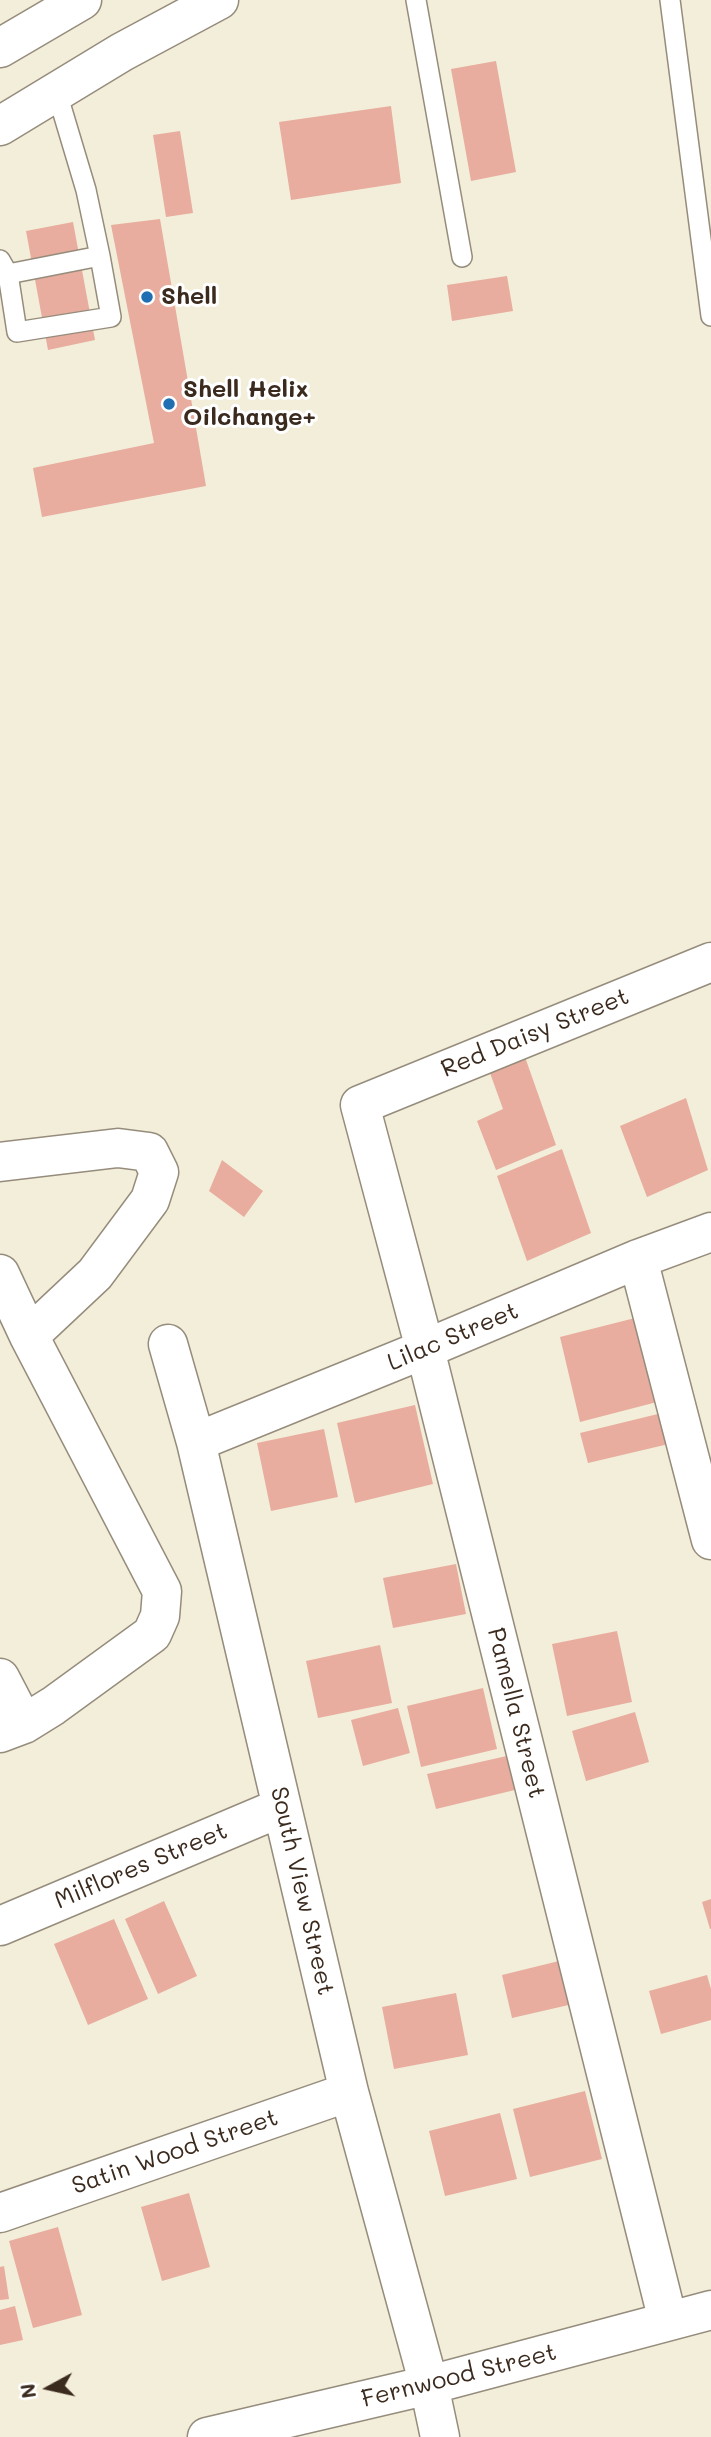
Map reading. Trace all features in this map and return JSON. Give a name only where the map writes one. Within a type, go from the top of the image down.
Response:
[{"type":"street","points":[[0,48],[82,0]]},
{"type":"street","points":[[0,126],[122,52],[219,0]]},
{"type":"street","name":"Red Daisy Street","points":[[360,1105],[711,962]]},
{"type":"street","name":"Pamella Street","points":[[360,1105],[425,1349],[668,2322]]},
{"type":"street","points":[[0,1162],[118,1148],[149,1152],[159,1172],[150,1200],[94,1274],[29,1336]]},
{"type":"street","name":"Lilac Street","points":[[196,1442],[638,1259],[711,1232]]},
{"type":"street","points":[[638,1259],[711,1539]]},
{"type":"street","points":[[0,1273],[29,1336],[162,1591],[160,1616],[152,1634],[12,1728],[0,1678]]},
{"type":"street","name":"South View Street","points":[[168,1344],[196,1442],[349,2092],[429,2385],[440,2437]]},
{"type":"street","name":"Milflores Street","points":[[0,1926],[282,1807]]},
{"type":"street","name":"Satin Wood Street","points":[[0,2213],[349,2092]]},
{"type":"street","name":"Fernwood Street","points":[[207,2437],[429,2385],[711,2310]]},
{"type":"lane","points":[[416,0],[462,257]]},
{"type":"lane","points":[[670,0],[711,316]]},
{"type":"lane","points":[[57,93],[86,190],[100,256],[111,317],[17,332],[4,267],[100,256]]},
{"type":"building","points":[[496,61],[516,172],[471,181],[451,69]]},
{"type":"building","points":[[391,106],[401,183],[291,200],[279,122]]},
{"type":"building","points":[[180,131],[193,213],[166,217],[153,135]]},
{"type":"building","points":[[160,219],[206,486],[42,517],[33,468],[154,443],[111,225]]},
{"type":"building","points":[[73,222],[95,340],[48,350],[26,231]]},
{"type":"building","points":[[507,276],[513,311],[452,321],[447,285]]},
{"type":"building","points":[[525,1057],[556,1145],[496,1170],[477,1121],[503,1109],[490,1073]]},
{"type":"building","points":[[686,1098],[708,1170],[647,1197],[620,1126]]},
{"type":"building","points":[[562,1149],[591,1233],[527,1261],[497,1176]]},
{"type":"building","points":[[222,1160],[263,1191],[244,1217],[209,1191]]},
{"type":"building","points":[[635,1318],[657,1402],[580,1422],[560,1337]]},
{"type":"building","points":[[415,1405],[433,1484],[355,1503],[337,1423]]},
{"type":"building","points":[[666,1412],[673,1443],[588,1463],[580,1433]]},
{"type":"building","points":[[324,1429],[338,1497],[271,1511],[257,1443]]},
{"type":"building","points":[[456,1564],[466,1614],[393,1628],[383,1578]]},
{"type":"building","points":[[617,1631],[632,1702],[567,1716],[552,1644]]},
{"type":"building","points":[[380,1645],[392,1703],[318,1718],[306,1661]]},
{"type":"building","points":[[483,1688],[497,1749],[421,1767],[407,1706]]},
{"type":"building","points":[[398,1708],[410,1753],[363,1766],[351,1720]]},
{"type":"building","points":[[635,1712],[649,1762],[586,1781],[572,1731]]},
{"type":"building","points":[[511,1755],[519,1789],[436,1809],[427,1774]]},
{"type":"building","points":[[711,1899],[711,1929],[710,1929],[702,1902]]},
{"type":"building","points":[[164,1901],[197,1976],[158,1994],[125,1919]]},
{"type":"building","points":[[114,1919],[148,1999],[88,2025],[54,1944]]},
{"type":"building","points":[[563,1960],[573,2004],[512,2018],[502,1975]]},
{"type":"building","points":[[707,1975],[711,1989],[711,2020],[661,2034],[649,1991]]},
{"type":"building","points":[[456,1993],[468,2055],[394,2069],[382,2007]]},
{"type":"building","points":[[585,2091],[602,2159],[530,2177],[513,2109]]},
{"type":"building","points":[[500,2113],[517,2179],[445,2196],[429,2131]]},
{"type":"building","points":[[189,2193],[210,2267],[162,2281],[141,2207]]},
{"type":"building","points":[[58,2227],[82,2315],[33,2328],[9,2241]]},
{"type":"building","points":[[4,2266],[9,2299],[0,2300],[0,2267]]},
{"type":"building","points":[[15,2306],[23,2340],[0,2345],[0,2310]]},
{"type":"place","name":"Shell","points":[[147,297]]},
{"type":"place","name":"Shell Helix Oilchange+","points":[[169,404]]}]
